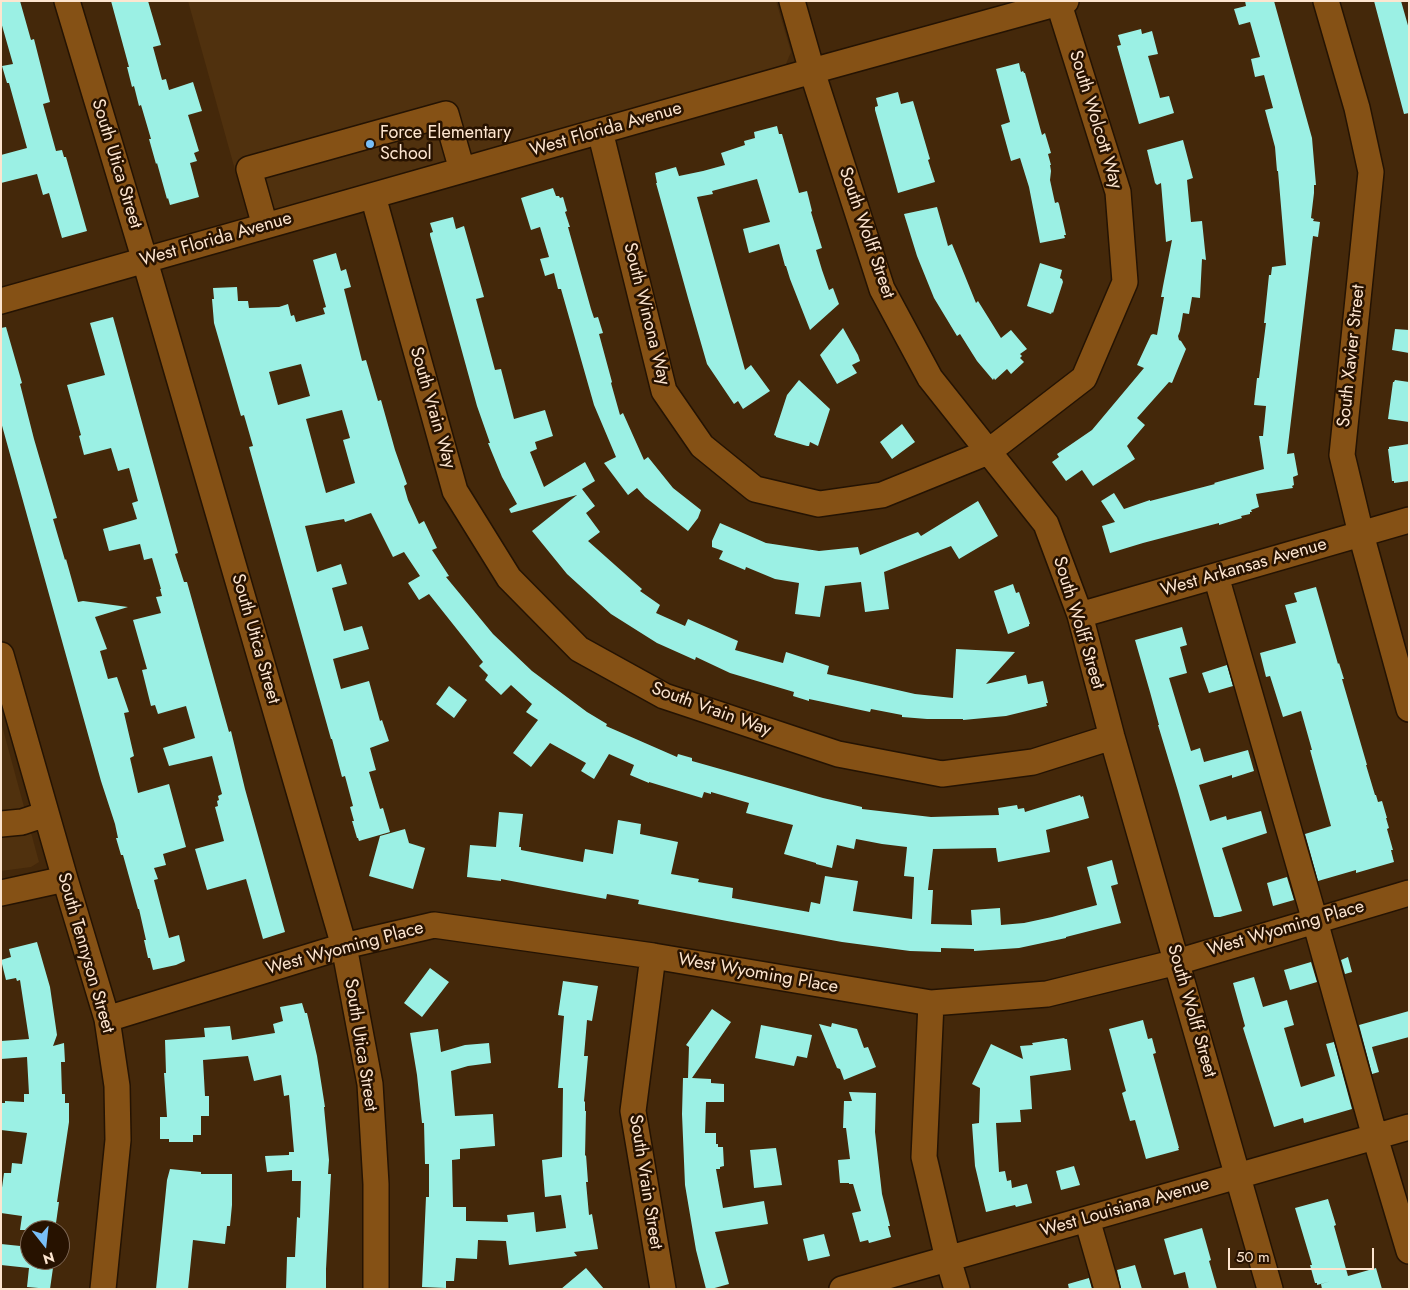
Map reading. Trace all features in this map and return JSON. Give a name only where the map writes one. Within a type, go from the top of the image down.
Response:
[{"type":"street","name":"South Utica Street","points":[[68,1],[344,946],[370,1084],[376,1184],[376,1289]]},
{"type":"street","name":"South Wolff Street","points":[[792,1],[812,71],[882,289],[930,378],[1046,524],[1080,615],[1112,737],[1270,1289]]},
{"type":"street","name":"South Xavier Street","points":[[1326,1],[1357,108],[1371,172],[1342,455],[1361,534],[1409,709]]},
{"type":"street","name":"West Florida Avenue","points":[[1,302],[1061,2]]},
{"type":"street","name":"South Wolcott Way","points":[[988,452],[1084,378],[1125,282],[1118,192],[1061,2]]},
{"type":"street","points":[[265,226],[249,169],[446,114],[462,170]]},
{"type":"street","name":"South Winona Way","points":[[600,131],[664,390],[702,446],[755,489],[819,504],[882,496],[988,452]]},
{"type":"street","name":"South Vrain Way","points":[[373,196],[455,490],[509,578],[579,649],[664,696],[838,754],[942,774],[1033,762],[1112,737]]},
{"type":"street","name":"West Arkansas Avenue","points":[[1080,615],[1409,520]]},
{"type":"street","points":[[1216,576],[1409,1251]]},
{"type":"street","name":"South Tennyson Street","points":[[1,655],[107,1018],[117,1086],[118,1140],[103,1289]]},
{"type":"street","points":[[1,824],[22,822],[46,814]]},
{"type":"street","points":[[1,893],[65,879]]},
{"type":"street","name":"West Wyoming Place","points":[[107,1018],[344,946],[434,925],[653,956],[931,1003],[1047,994],[1177,962],[1409,893]]},
{"type":"street","name":"South Vrain Street","points":[[653,956],[633,1111],[663,1289]]},
{"type":"street","points":[[931,1003],[924,1157],[957,1289]]},
{"type":"street","name":"West Louisiana Avenue","points":[[842,1289],[1409,1127]]},
{"type":"street","points":[[1087,1219],[1107,1289]]},
{"type":"shaded area","name":"Force Elementary School","points":[[188,1],[776,1],[791,52],[786,64],[778,69],[249,220]]},
{"type":"shaded area","points":[[1,722],[39,862],[31,867],[1,871]]},
{"type":"building","points":[[1,1],[20,1],[31,40],[34,39],[50,102],[43,104],[56,151],[62,150],[64,157],[66,157],[87,231],[62,238],[49,193],[43,195],[37,174],[1,183],[1,155],[27,148],[9,83],[7,83],[2,66],[13,64],[1,22]]},
{"type":"building","points":[[111,1],[148,1],[161,45],[153,47],[162,80],[166,79],[169,90],[193,82],[202,111],[188,115],[199,151],[194,153],[197,161],[190,163],[199,197],[170,205],[167,199],[141,105],[139,106],[134,86],[132,87],[127,67],[129,67]]},
{"type":"building","points":[[1245,1],[1274,1],[1312,138],[1316,185],[1314,185],[1311,218],[1314,219],[1313,221],[1320,222],[1318,237],[1313,236],[1287,454],[1294,453],[1298,475],[1293,477],[1293,488],[1256,494],[1259,507],[1251,510],[1250,514],[1241,516],[1242,518],[1110,553],[1102,526],[1115,522],[1101,501],[1114,493],[1124,509],[1150,500],[1215,484],[1264,469],[1259,436],[1263,436],[1266,406],[1254,405],[1266,323],[1264,323],[1269,275],[1271,275],[1272,267],[1286,265],[1275,147],[1265,110],[1273,108],[1264,75],[1255,77],[1251,59],[1260,57],[1250,22],[1239,25],[1234,9],[1246,6]]},
{"type":"building","points":[[1374,1],[1401,1],[1409,29],[1409,113],[1404,114]]},
{"type":"building","points":[[1141,29],[1142,34],[1152,31],[1158,54],[1148,56],[1160,98],[1169,96],[1174,113],[1139,124],[1117,46],[1121,45],[1118,35]]},
{"type":"building","points":[[1019,63],[1021,72],[1025,73],[1042,135],[1045,133],[1051,153],[1048,154],[1051,165],[1050,180],[1055,203],[1058,202],[1059,204],[1066,235],[1064,235],[1065,238],[1040,243],[1029,187],[1020,158],[1011,161],[1001,125],[1010,122],[996,69]]},
{"type":"building","points":[[898,92],[901,104],[913,101],[935,182],[898,193],[875,107],[878,106],[876,98]]},
{"type":"building","points":[[777,126],[779,134],[782,134],[799,193],[807,191],[822,248],[816,250],[829,290],[833,288],[839,304],[810,330],[785,266],[779,244],[749,253],[743,229],[770,222],[757,179],[712,191],[713,194],[697,197],[745,370],[751,365],[770,391],[743,409],[738,401],[734,404],[707,364],[656,183],[655,173],[676,167],[679,176],[725,165],[721,153],[745,145],[744,141],[755,138],[754,132]]},
{"type":"building","points":[[1183,140],[1193,178],[1187,180],[1191,222],[1202,221],[1206,260],[1202,259],[1200,298],[1192,297],[1189,314],[1183,313],[1178,336],[1186,349],[1172,383],[1169,382],[1137,418],[1145,425],[1127,446],[1135,459],[1093,486],[1082,470],[1066,481],[1052,462],[1059,457],[1057,454],[1092,430],[1144,368],[1137,365],[1151,335],[1157,335],[1164,297],[1161,297],[1172,240],[1166,242],[1161,183],[1157,185],[1155,183],[1147,150]]},
{"type":"building","points":[[553,188],[556,196],[563,197],[570,227],[568,227],[591,309],[594,318],[598,317],[603,333],[599,334],[620,415],[623,413],[644,460],[648,457],[673,488],[701,510],[698,518],[688,531],[645,497],[637,488],[628,495],[604,463],[616,457],[594,405],[561,289],[558,289],[554,273],[545,276],[540,259],[549,257],[540,227],[531,230],[521,198]]},
{"type":"building","points":[[937,207],[948,246],[952,244],[976,303],[978,301],[1001,338],[1011,330],[1027,349],[1020,354],[1022,356],[1020,358],[1024,362],[1011,374],[1007,369],[993,380],[977,361],[960,334],[957,336],[934,298],[917,256],[904,214]]},
{"type":"building","points":[[453,217],[456,229],[464,226],[484,297],[476,299],[495,370],[501,369],[514,419],[545,410],[553,436],[535,442],[537,449],[530,452],[544,487],[585,462],[595,481],[582,489],[595,506],[586,513],[600,532],[588,541],[642,589],[640,591],[660,605],[656,613],[685,626],[688,619],[738,641],[735,650],[783,663],[786,652],[829,666],[827,674],[915,694],[953,698],[956,649],[1015,652],[986,684],[1026,675],[1028,684],[1043,681],[1047,706],[1006,716],[963,720],[902,717],[902,715],[871,709],[870,712],[809,699],[809,701],[793,696],[794,692],[730,673],[696,657],[695,660],[657,643],[611,614],[567,574],[532,531],[577,495],[511,513],[509,509],[517,504],[502,477],[488,443],[490,443],[477,406],[430,235],[433,232],[430,223]]},
{"type":"building","points":[[336,253],[341,271],[346,269],[351,287],[344,289],[362,361],[366,360],[378,401],[381,400],[407,484],[404,486],[408,500],[419,524],[424,521],[437,548],[432,550],[449,576],[446,577],[493,634],[532,671],[587,712],[607,724],[606,726],[677,757],[678,754],[692,758],[692,761],[862,807],[862,809],[931,817],[999,815],[998,808],[1017,805],[1018,809],[1024,808],[1025,812],[1080,795],[1081,797],[1083,796],[1089,818],[1046,830],[1050,852],[998,862],[996,848],[933,849],[928,890],[933,890],[931,924],[972,925],[971,910],[1000,908],[1001,925],[1024,923],[1097,905],[1087,867],[1112,860],[1118,884],[1111,886],[1121,923],[1019,948],[974,951],[974,949],[941,948],[941,952],[910,951],[842,942],[727,921],[638,904],[639,900],[607,894],[606,899],[501,879],[501,881],[467,877],[470,845],[496,847],[499,812],[523,814],[519,847],[521,847],[521,850],[583,862],[585,849],[613,854],[618,820],[641,824],[640,834],[678,842],[671,874],[699,879],[698,882],[733,888],[732,898],[809,912],[811,902],[820,904],[825,876],[858,881],[853,911],[912,919],[914,877],[904,876],[907,847],[856,839],[854,849],[837,845],[832,868],[784,854],[793,825],[746,813],[749,803],[711,792],[711,794],[704,792],[702,798],[649,783],[630,775],[634,765],[609,754],[594,779],[581,771],[586,763],[550,743],[531,767],[513,753],[538,720],[526,712],[532,704],[511,685],[501,695],[485,680],[488,675],[479,666],[483,662],[429,594],[419,600],[408,583],[420,576],[404,552],[393,557],[371,513],[345,522],[344,519],[305,526],[317,572],[341,564],[347,584],[332,588],[344,631],[362,626],[369,649],[333,659],[341,689],[369,681],[380,721],[382,720],[389,741],[370,748],[376,770],[369,772],[380,809],[383,808],[390,832],[359,841],[352,821],[354,821],[350,807],[353,806],[345,776],[342,777],[249,447],[253,446],[244,415],[241,416],[214,323],[212,299],[214,299],[213,288],[237,287],[238,301],[248,301],[249,308],[279,307],[288,304],[291,316],[294,315],[296,322],[325,314],[323,308],[326,307],[313,260]],"holes":[[[301,364],[310,396],[278,405],[269,372]],[[342,410],[350,438],[343,440],[355,483],[326,493],[306,419]]]},
{"type":"building","points":[[1040,263],[1062,270],[1060,278],[1063,282],[1053,313],[1051,314],[1027,306]]},
{"type":"building","points":[[113,317],[178,553],[175,554],[184,582],[187,582],[229,732],[231,731],[245,789],[285,932],[263,939],[246,879],[207,890],[195,849],[224,841],[215,807],[218,806],[218,796],[222,794],[212,756],[169,766],[163,748],[195,738],[186,706],[158,714],[155,705],[151,706],[142,670],[147,669],[133,620],[161,613],[156,597],[162,596],[161,589],[152,558],[144,560],[140,544],[109,551],[103,529],[137,519],[132,503],[138,501],[129,468],[118,471],[111,448],[84,455],[79,436],[81,435],[67,385],[105,375],[90,323]]},
{"type":"building","points":[[6,327],[22,383],[20,384],[34,439],[57,518],[53,519],[78,602],[128,607],[95,617],[107,649],[100,651],[108,679],[117,677],[129,712],[124,713],[134,756],[130,758],[138,793],[169,784],[186,847],[163,854],[166,865],[154,868],[158,879],[154,880],[169,938],[179,935],[185,961],[176,965],[153,970],[150,958],[148,958],[139,909],[116,838],[118,838],[115,824],[101,781],[1,422],[1,328]]},
{"type":"building","points":[[843,328],[860,361],[852,365],[857,373],[837,384],[820,355]]},
{"type":"building","points":[[1395,329],[1409,330],[1409,353],[1392,350]]},
{"type":"building","points":[[799,380],[830,409],[818,446],[810,442],[809,446],[807,446],[774,435],[787,395]]},
{"type":"building","points":[[1395,380],[1409,382],[1409,422],[1388,419],[1393,382]]},
{"type":"building","points":[[902,424],[915,442],[892,459],[880,442]]},
{"type":"building","points":[[1409,444],[1409,481],[1394,483],[1392,481],[1388,449],[1389,447]]},
{"type":"building","points":[[978,501],[998,536],[959,559],[951,546],[884,572],[889,609],[865,612],[861,582],[825,586],[820,617],[795,614],[799,583],[775,579],[746,567],[745,570],[719,559],[723,551],[712,547],[712,541],[720,523],[766,543],[819,551],[858,547],[860,555],[918,532],[921,536]]},
{"type":"building","points":[[1013,584],[1016,593],[1019,592],[1030,624],[1008,634],[994,591]]},
{"type":"building","points":[[1316,587],[1344,679],[1342,679],[1375,795],[1378,802],[1382,801],[1387,818],[1389,828],[1387,829],[1393,850],[1391,850],[1394,862],[1318,881],[1305,834],[1331,826],[1310,750],[1312,750],[1301,711],[1283,717],[1270,676],[1266,677],[1260,653],[1296,643],[1285,605],[1297,602],[1294,593]]},
{"type":"building","points":[[1182,627],[1187,645],[1180,647],[1187,673],[1169,678],[1191,751],[1200,748],[1204,762],[1248,750],[1254,771],[1232,778],[1232,775],[1199,785],[1210,821],[1226,816],[1227,820],[1261,811],[1267,833],[1222,848],[1242,911],[1220,917],[1214,917],[1135,640]]},
{"type":"building","points":[[1227,665],[1233,686],[1209,693],[1202,673]]},
{"type":"building","points":[[449,686],[467,700],[454,718],[436,704]]},
{"type":"building","points":[[405,829],[409,843],[425,848],[413,889],[369,876],[380,836]]},
{"type":"building","points":[[1287,877],[1294,900],[1273,906],[1267,883]]},
{"type":"building","points":[[37,942],[50,987],[57,1035],[53,1046],[64,1043],[65,1062],[61,1062],[62,1094],[65,1094],[65,1103],[69,1103],[69,1122],[57,1202],[59,1202],[56,1220],[21,1220],[22,1216],[1,1213],[4,1173],[11,1173],[12,1163],[22,1164],[27,1133],[1,1130],[1,1103],[5,1103],[5,1101],[24,1102],[24,1094],[29,1094],[27,1057],[1,1059],[1,1041],[29,1039],[20,980],[17,981],[16,978],[6,980],[1,960],[11,957],[9,949]]},
{"type":"building","points":[[1348,957],[1352,972],[1345,974],[1341,960]]},
{"type":"building","points":[[1311,962],[1317,982],[1290,990],[1284,970]]},
{"type":"building","points":[[430,968],[449,982],[422,1017],[404,1003]]},
{"type":"building","points":[[1254,977],[1263,1007],[1287,1000],[1294,1025],[1284,1028],[1301,1087],[1335,1076],[1326,1044],[1334,1042],[1352,1109],[1304,1123],[1303,1118],[1274,1127],[1243,1028],[1245,1026],[1233,983]]},
{"type":"building","points":[[563,981],[598,986],[592,1021],[587,1020],[584,1056],[588,1056],[584,1101],[586,1111],[585,1156],[589,1215],[592,1214],[598,1249],[574,1252],[577,1256],[509,1265],[506,1241],[478,1240],[477,1259],[456,1258],[454,1281],[446,1281],[446,1288],[422,1287],[426,1197],[429,1197],[429,1164],[425,1164],[424,1123],[422,1123],[410,1033],[438,1029],[441,1052],[465,1045],[489,1043],[491,1063],[468,1066],[451,1071],[455,1116],[493,1114],[495,1146],[460,1149],[460,1159],[452,1160],[453,1207],[466,1207],[466,1221],[508,1222],[507,1215],[534,1212],[536,1232],[566,1228],[561,1195],[545,1197],[542,1160],[562,1157],[563,1088],[558,1088],[564,1016],[558,1015]]},
{"type":"building","points":[[302,1003],[305,1013],[307,1013],[317,1056],[325,1107],[329,1160],[328,1174],[331,1174],[326,1289],[286,1289],[287,1257],[295,1257],[297,1217],[300,1218],[301,1181],[292,1181],[292,1170],[267,1172],[265,1156],[289,1155],[289,1152],[294,1152],[289,1095],[284,1096],[281,1075],[254,1081],[248,1056],[203,1060],[205,1096],[209,1096],[209,1116],[201,1116],[201,1135],[193,1135],[193,1142],[169,1142],[169,1139],[160,1139],[160,1117],[167,1117],[164,1073],[166,1073],[165,1040],[205,1037],[204,1028],[230,1026],[232,1040],[275,1033],[273,1024],[283,1021],[280,1007]]},
{"type":"building","points":[[712,1009],[731,1022],[692,1078],[711,1079],[711,1083],[724,1084],[724,1102],[706,1102],[705,1133],[716,1133],[716,1144],[718,1144],[718,1147],[723,1147],[724,1166],[716,1169],[723,1208],[764,1201],[768,1224],[715,1232],[729,1284],[706,1289],[696,1250],[685,1185],[682,1114],[683,1078],[688,1078],[689,1047],[686,1045]]},
{"type":"building","points":[[1409,1011],[1409,1037],[1372,1047],[1379,1072],[1372,1074],[1359,1025]]},
{"type":"building","points":[[1143,1020],[1148,1039],[1152,1038],[1156,1053],[1153,1054],[1179,1148],[1179,1150],[1146,1159],[1135,1120],[1130,1121],[1122,1093],[1126,1091],[1109,1029]]},
{"type":"building","points":[[832,1023],[857,1029],[864,1048],[868,1047],[876,1067],[844,1080],[840,1069],[837,1068],[819,1024],[831,1027]]},
{"type":"building","points":[[761,1025],[812,1035],[807,1058],[797,1056],[794,1066],[755,1058]]},
{"type":"building","points":[[1067,1039],[1071,1070],[1030,1076],[1032,1109],[1020,1110],[1021,1122],[996,1123],[999,1172],[1005,1171],[1007,1181],[1011,1180],[1012,1188],[1027,1184],[1032,1203],[986,1212],[975,1166],[972,1124],[979,1123],[980,1088],[972,1084],[991,1044],[1023,1059],[1020,1046]]},
{"type":"building","points":[[849,1092],[876,1093],[875,1132],[882,1194],[891,1237],[869,1243],[868,1240],[860,1242],[852,1213],[861,1211],[853,1184],[840,1183],[838,1160],[850,1159],[846,1128],[843,1128],[844,1101],[852,1101]]},
{"type":"building","points":[[776,1148],[782,1185],[754,1188],[750,1150]]},
{"type":"building","points":[[1074,1166],[1080,1185],[1061,1190],[1056,1171]]},
{"type":"building","points":[[170,1169],[201,1172],[201,1174],[232,1174],[230,1226],[227,1226],[225,1244],[193,1240],[188,1289],[156,1289],[167,1180]]},
{"type":"building","points":[[1328,1199],[1348,1276],[1376,1268],[1382,1289],[1322,1289],[1321,1284],[1331,1281],[1317,1285],[1315,1283],[1310,1265],[1312,1265],[1295,1208]]},
{"type":"building","points":[[1202,1228],[1217,1289],[1189,1289],[1185,1272],[1174,1275],[1164,1239]]},
{"type":"building","points":[[824,1234],[830,1256],[808,1261],[803,1239]]},
{"type":"building","points":[[1,1244],[20,1246],[20,1267],[1,1265]]},
{"type":"building","points":[[1135,1265],[1142,1289],[1121,1289],[1117,1270]]},
{"type":"building","points":[[586,1268],[604,1289],[561,1289]]},
{"type":"building","points":[[29,1270],[53,1270],[50,1289],[27,1287]]},
{"type":"building","points":[[1089,1278],[1092,1289],[1069,1289],[1068,1284]]},
{"type":"place","name":"Force Elementary School","points":[[370,144]]}]
